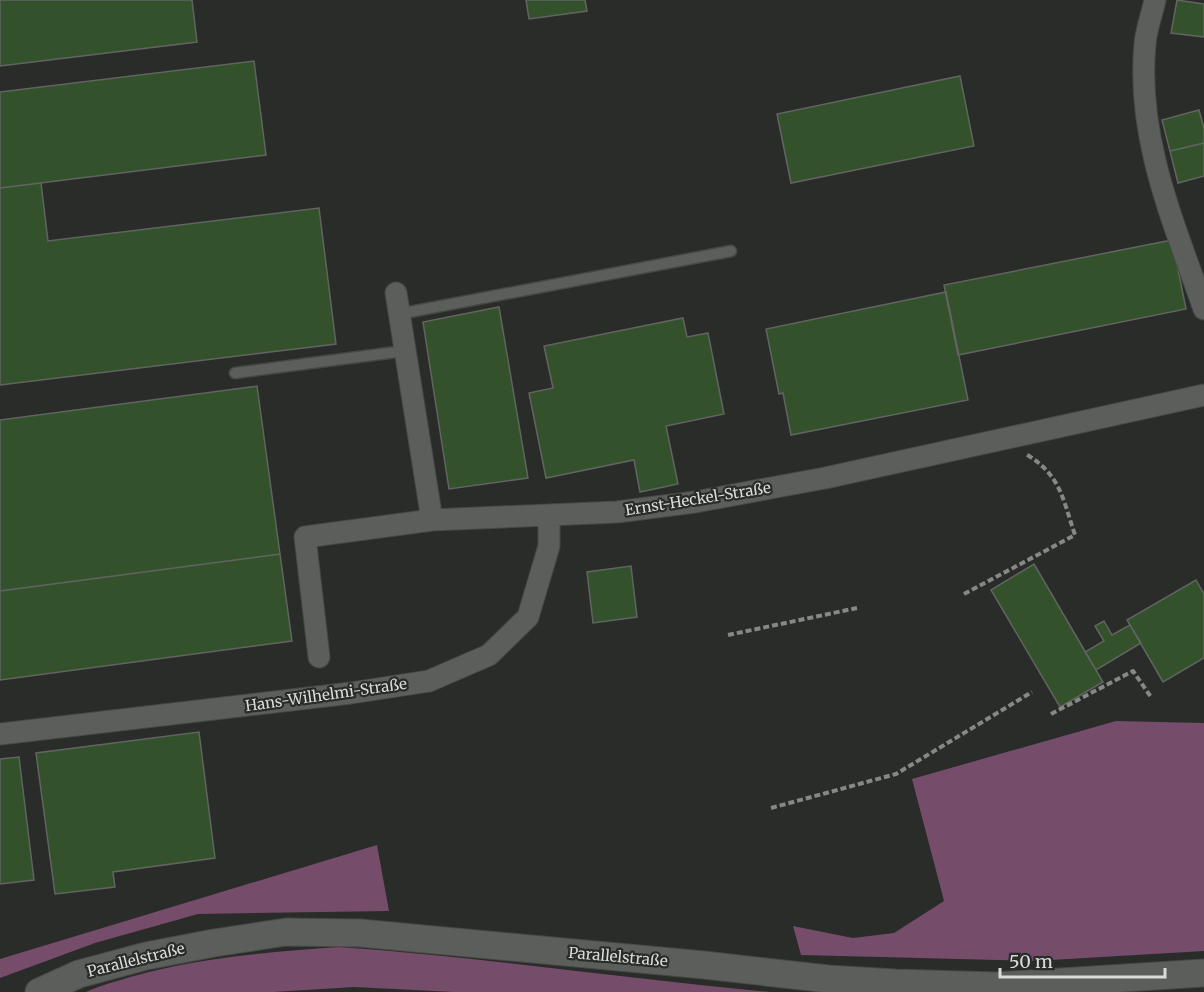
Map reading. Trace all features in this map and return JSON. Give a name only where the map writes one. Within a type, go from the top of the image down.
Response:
[{"type":"street","points":[[1154,0],[1145,43],[1143,90],[1147,128],[1154,162],[1204,309]]},
{"type":"street","points":[[397,304],[432,520]]},
{"type":"street","name":"Ernst-Heckel-Straße","points":[[320,657],[305,537],[432,520],[617,512],[695,502],[825,478],[1204,395]]},
{"type":"street","name":"Hans-Wilhelmi-Straße","points":[[0,734],[351,693],[429,681],[489,655],[528,617],[549,546],[549,515]]},
{"type":"street","name":"Parallelstraße","points":[[39,992],[79,974],[146,956],[213,943],[286,933],[360,933],[704,965],[828,980],[895,983],[996,986],[1204,973]]},
{"type":"lane","points":[[397,304],[731,251]]},
{"type":"lane","points":[[235,373],[404,351]]},
{"type":"path","points":[[964,594],[1075,535],[1061,492],[1050,472],[1014,447],[996,440]]},
{"type":"path","points":[[728,635],[856,608]]},
{"type":"path","points":[[1051,714],[1133,671],[1151,697]]},
{"type":"path","points":[[771,808],[896,774],[1032,692]]},
{"type":"shaded area","points":[[1116,721],[1204,723],[1204,951],[1034,961],[801,955],[793,926],[853,938],[894,933],[944,901],[912,779]]},
{"type":"shaded area","points":[[377,845],[389,911],[198,914],[95,943],[0,978],[0,959]]},
{"type":"shaded area","points":[[339,947],[447,956],[770,992],[454,992],[354,987],[273,992],[86,992],[134,976],[185,964],[261,953]]},
{"type":"building","points":[[0,0],[192,0],[197,42],[0,66]]},
{"type":"building","points":[[526,0],[585,0],[587,11],[529,19]]},
{"type":"building","points":[[1177,0],[1204,4],[1204,37],[1171,33]]},
{"type":"building","points":[[254,61],[266,155],[0,188],[0,92]]},
{"type":"building","points":[[960,76],[974,146],[791,183],[777,114]]},
{"type":"building","points":[[1199,110],[1204,128],[1204,143],[1170,151],[1162,120]]},
{"type":"building","points":[[1204,143],[1204,176],[1178,183],[1170,151]]},
{"type":"building","points":[[41,183],[48,241],[319,208],[336,344],[0,385],[0,188]]},
{"type":"building","points":[[1172,240],[1186,309],[958,355],[944,285]]},
{"type":"building","points":[[946,292],[968,400],[791,435],[783,393],[779,394],[766,329]]},
{"type":"building","points":[[499,307],[528,478],[449,489],[423,322]]},
{"type":"building","points":[[683,318],[687,337],[708,333],[724,414],[666,426],[678,484],[640,492],[634,460],[546,478],[529,393],[553,388],[544,346]]},
{"type":"building","points":[[257,386],[280,554],[0,591],[0,420]]},
{"type":"building","points":[[280,554],[292,641],[0,680],[0,591]]},
{"type":"building","points":[[1034,564],[1103,682],[1060,707],[991,590]]},
{"type":"building","points":[[631,566],[637,617],[593,623],[587,572]]},
{"type":"building","points":[[1196,580],[1204,594],[1204,658],[1163,682],[1127,620]]},
{"type":"building","points":[[1104,621],[1112,635],[1130,625],[1141,643],[1096,670],[1085,652],[1104,641],[1095,626]]},
{"type":"building","points":[[199,732],[215,858],[113,872],[115,887],[55,894],[36,753]]},
{"type":"building","points":[[19,757],[34,880],[0,884],[0,759]]}]
